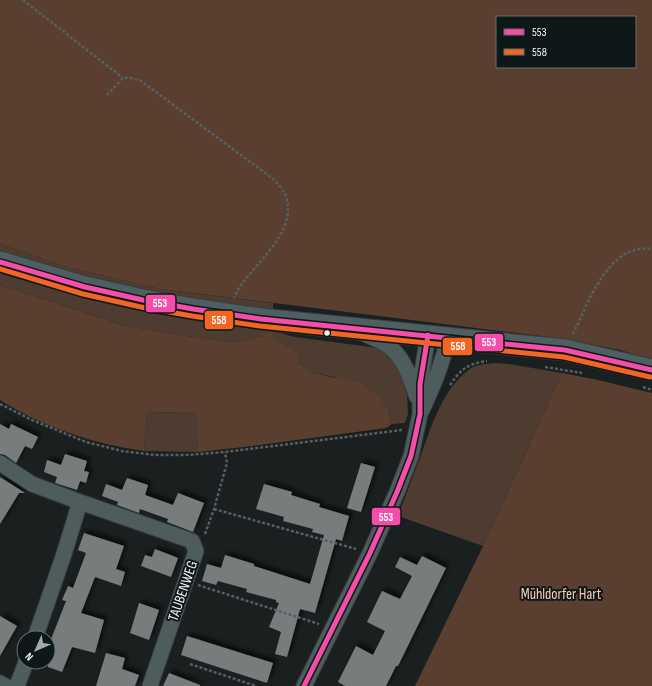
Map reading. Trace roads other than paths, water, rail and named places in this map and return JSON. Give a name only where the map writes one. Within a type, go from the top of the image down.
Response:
[{"type":"main road","points":[[0,262],[78,285],[143,300],[193,309],[351,328],[566,350],[652,370]]},
{"type":"street","points":[[351,328],[382,342],[391,348],[402,361],[410,375],[419,416]]},
{"type":"street","points":[[304,686],[370,553],[411,456],[419,416],[434,386],[445,353],[438,336]]},
{"type":"street","name":"TAUBENWEG","points":[[0,463],[32,484],[192,541],[196,551],[150,686]]},
{"type":"street","points":[[38,630],[80,502]]},
{"type":"street","points":[[17,686],[23,670]]},
{"type":"park label","name":"Mühldorfer Hart","points":[[561,594]]}]
